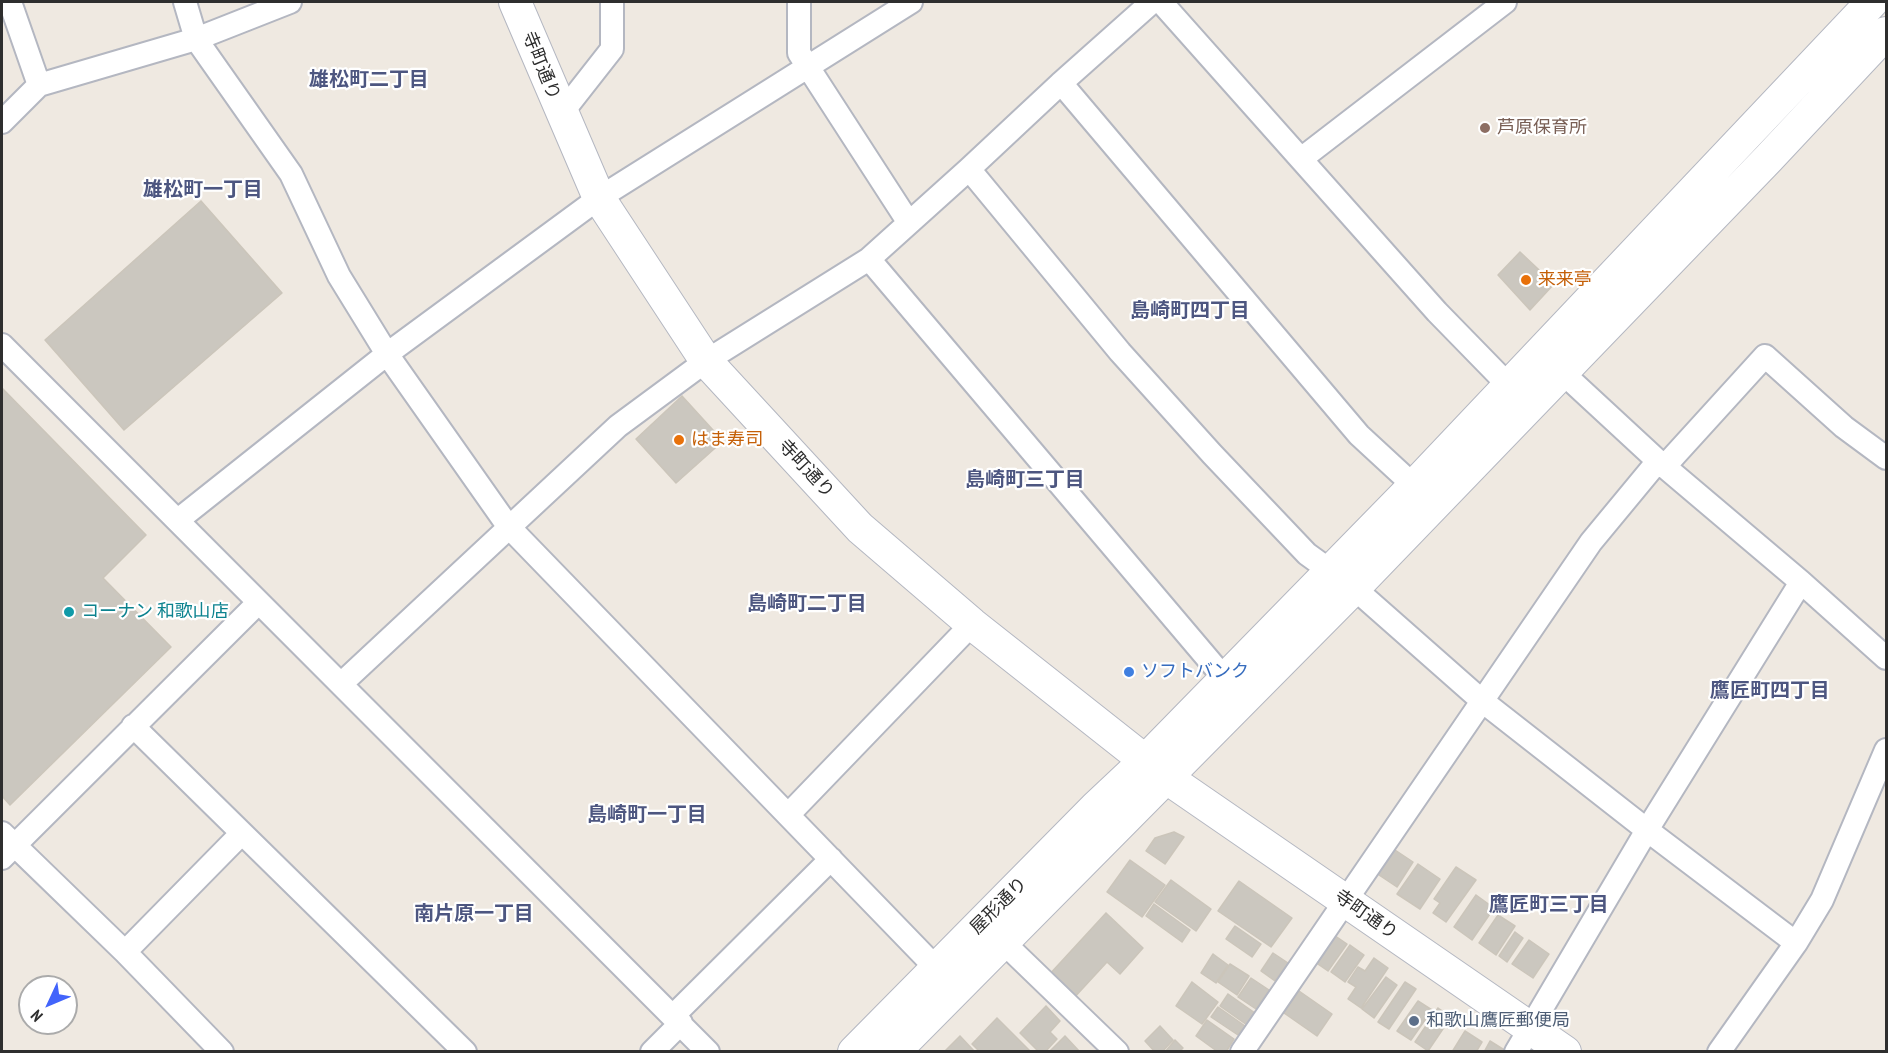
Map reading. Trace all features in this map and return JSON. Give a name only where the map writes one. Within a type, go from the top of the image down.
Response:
[{"type":"street","points":[[10,2],[39,85]]},
{"type":"street","points":[[186,2],[196,39],[291,174],[339,276],[387,354],[508,526],[937,969]]},
{"type":"street","points":[[2,122],[39,85],[196,39],[290,2]]},
{"type":"street","name":"寺町通り","points":[[515,2],[561,114],[599,198],[706,361],[860,528],[972,624],[1156,769],[1346,901],[1523,1040],[1565,1052]]},
{"type":"street","points":[[561,114],[612,49],[612,2]]},
{"type":"street","points":[[800,2],[799,53],[909,223]]},
{"type":"street","points":[[178,519],[387,354],[599,198],[911,2]]},
{"type":"street","points":[[341,684],[618,426],[706,361],[869,259],[969,170],[1061,82],[1152,2]]},
{"type":"street","points":[[1161,2],[1437,312],[1519,396]]},
{"type":"street","points":[[1301,159],[1505,2]]},
{"type":"street","points":[[1156,769],[1342,580],[1551,362],[1872,2]]},
{"type":"street","points":[[1551,362],[1887,33]]},
{"type":"street","points":[[1061,82],[1359,435],[1424,495]]},
{"type":"street","points":[[969,170],[1120,352],[1307,554],[1342,580],[1481,700],[1796,943]]},
{"type":"street","points":[[869,259],[1225,679]]},
{"type":"street","points":[[2,345],[708,1052]]},
{"type":"street","points":[[1242,1052],[1590,542],[1764,356],[1844,427],[1887,458]]},
{"type":"street","points":[[1551,362],[1661,464],[1887,658]]},
{"type":"street","points":[[1156,769],[1225,679],[1342,580]]},
{"type":"street","points":[[1523,1040],[1647,830],[1801,582]]},
{"type":"street","points":[[222,1052],[125,952],[6,845],[133,726],[258,603]]},
{"type":"street","points":[[788,815],[972,624]]},
{"type":"street","points":[[133,726],[465,1052]]},
{"type":"street","points":[[1719,1052],[1796,943],[1822,900],[1887,750]]},
{"type":"street","name":"屋形通り","points":[[894,1052],[1003,942],[1156,769]]},
{"type":"street","name":"屋形通り","points":[[854,1052],[1087,816],[1156,769]]},
{"type":"street","points":[[125,952],[241,834]]},
{"type":"street","points":[[652,1052],[677,1019],[831,859]]},
{"type":"street","points":[[1003,942],[1117,1052]]},
{"type":"building","points":[[201,201],[282,293],[124,430],[45,340]]},
{"type":"building","name":"来来亭","points":[[1520,252],[1554,284],[1530,310],[1498,275]]},
{"type":"building","name":"コーナン 和歌山店","points":[[2,388],[146,535],[103,578],[171,647],[10,805],[2,796]]},
{"type":"building","name":"はま寿司","points":[[682,396],[723,441],[676,483],[636,439]]},
{"type":"building","points":[[1174,832],[1184,837],[1165,864],[1146,851],[1155,838]]},
{"type":"building","points":[[1392,848],[1413,862],[1397,887],[1376,873]]},
{"type":"building","points":[[1130,860],[1165,885],[1142,917],[1107,892]]},
{"type":"building","points":[[1418,864],[1440,879],[1420,909],[1397,894]]},
{"type":"building","points":[[1456,867],[1476,880],[1446,922],[1433,913],[1440,903],[1434,899]]},
{"type":"building","points":[[1171,880],[1211,909],[1196,931],[1155,902]]},
{"type":"building","points":[[1239,881],[1292,918],[1271,947],[1218,911]]},
{"type":"building","points":[[1476,895],[1494,908],[1472,940],[1454,927]]},
{"type":"building","points":[[1154,904],[1190,930],[1182,942],[1146,916]]},
{"type":"building","points":[[1106,913],[1143,948],[1120,974],[1107,962],[1072,1000],[1048,976]]},
{"type":"building","points":[[1498,915],[1515,926],[1496,955],[1479,943]]},
{"type":"building","points":[[1235,926],[1261,944],[1252,957],[1226,939]]},
{"type":"building","points":[[1515,932],[1523,938],[1507,962],[1499,956]]},
{"type":"building","points":[[1331,933],[1347,944],[1328,971],[1312,960]]},
{"type":"building","points":[[1529,940],[1549,954],[1533,978],[1512,964]]},
{"type":"building","points":[[1350,945],[1364,955],[1345,982],[1331,972]]},
{"type":"building","points":[[1273,953],[1288,963],[1275,981],[1261,971]]},
{"type":"building","points":[[1213,954],[1228,965],[1216,983],[1201,973]]},
{"type":"building","points":[[1374,958],[1388,968],[1361,1008],[1348,999],[1356,987],[1348,982],[1358,967],[1365,971]]},
{"type":"building","points":[[1230,964],[1249,976],[1237,995],[1218,982]]},
{"type":"building","points":[[1386,977],[1397,985],[1374,1018],[1362,1009]]},
{"type":"building","points":[[1251,978],[1269,990],[1256,1009],[1238,997]]},
{"type":"building","points":[[1192,982],[1218,1002],[1202,1024],[1176,1006]]},
{"type":"building","points":[[1405,982],[1416,989],[1389,1029],[1378,1022]]},
{"type":"building","points":[[1299,991],[1332,1014],[1317,1036],[1284,1013]]},
{"type":"building","points":[[1228,994],[1255,1013],[1247,1025],[1220,1006]]},
{"type":"building","points":[[1418,1001],[1432,1010],[1411,1040],[1397,1031]]},
{"type":"building","points":[[1046,1006],[1060,1021],[1050,1032],[1057,1039],[1045,1052],[1039,1052],[1020,1033]]},
{"type":"building","points":[[1218,1007],[1245,1026],[1238,1035],[1211,1017]]},
{"type":"building","points":[[1438,1008],[1451,1017],[1428,1051],[1415,1042]]},
{"type":"building","points":[[997,1018],[1031,1052],[980,1052],[972,1044]]},
{"type":"building","points":[[1207,1020],[1234,1039],[1226,1052],[1218,1052],[1196,1036]]},
{"type":"building","points":[[1160,1026],[1173,1040],[1162,1052],[1155,1052],[1145,1041]]},
{"type":"building","points":[[1465,1031],[1482,1042],[1476,1052],[1452,1052]]},
{"type":"building","points":[[960,1036],[975,1052],[944,1052]]},
{"type":"building","points":[[1065,1036],[1080,1052],[1049,1052]]},
{"type":"building","points":[[1175,1040],[1183,1048],[1179,1052],[1165,1052]]},
{"type":"building","points":[[1490,1041],[1506,1051],[1484,1052]]},
{"type":"place","name":"芦原保育所","points":[[1485,128]]},
{"type":"place","name":"来来亭","points":[[1526,280]]},
{"type":"place","name":"はま寿司","points":[[679,440]]},
{"type":"place","name":"コーナン 和歌山店","points":[[69,612]]},
{"type":"place","name":"ソフトバンク","points":[[1129,672]]},
{"type":"place","name":"和歌山鷹匠郵便局","points":[[1414,1021]]},
{"type":"district","name":"雄松町二丁目","points":[[369,80]]},
{"type":"district","name":"雄松町一丁目","points":[[203,190]]},
{"type":"district","name":"島崎町四丁目","points":[[1190,311]]},
{"type":"district","name":"島崎町三丁目","points":[[1025,480]]},
{"type":"district","name":"島崎町二丁目","points":[[807,604]]},
{"type":"district","name":"鷹匠町四丁目","points":[[1770,691]]},
{"type":"district","name":"島崎町一丁目","points":[[647,815]]},
{"type":"district","name":"鷹匠町三丁目","points":[[1549,905]]},
{"type":"district","name":"南片原一丁目","points":[[474,914]]}]
